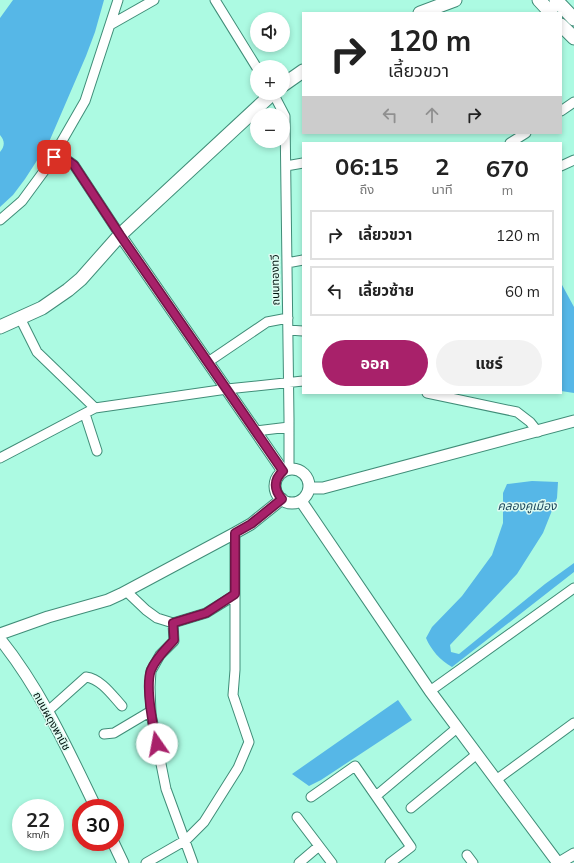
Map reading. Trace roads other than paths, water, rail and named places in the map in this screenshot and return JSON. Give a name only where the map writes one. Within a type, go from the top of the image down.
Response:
[{"type":"main road","points":[[423,12],[454,0]]},
{"type":"main road","points":[[539,0],[550,12]]},
{"type":"main road","points":[[556,0],[574,19]]},
{"type":"main road","points":[[562,27],[574,38]]},
{"type":"main road","points":[[290,80],[302,71]]},
{"type":"main road","points":[[0,327],[42,308],[81,279],[120,235],[265,100]]},
{"type":"street","points":[[0,220],[22,201],[54,157],[85,101],[118,0]]},
{"type":"street","points":[[110,25],[154,0]]},
{"type":"street","points":[[215,0],[252,60]]},
{"type":"street","name":"ถนนทองทวี","points":[[277,100],[285,116],[289,382],[289,427],[286,470]]},
{"type":"street","points":[[562,110],[574,102]]},
{"type":"street","points":[[512,142],[524,134]]},
{"type":"street","points":[[54,157],[67,160],[74,165],[120,235],[208,362],[256,431],[286,470]]},
{"type":"street","points":[[562,166],[574,160]]},
{"type":"street","points":[[286,166],[302,163]]},
{"type":"street","points":[[287,263],[302,260]]},
{"type":"street","points":[[20,318],[38,352],[95,408]]},
{"type":"street","points":[[208,362],[268,322],[288,318]]},
{"type":"street","points":[[288,330],[302,331]]},
{"type":"street","points":[[0,458],[95,408],[227,389],[302,381]]},
{"type":"street","points":[[436,394],[465,397],[517,412],[530,422],[538,432]]},
{"type":"street","points":[[85,414],[98,451]]},
{"type":"street","points":[[309,488],[324,488],[538,432],[574,421]]},
{"type":"street","points":[[256,431],[289,427]]},
{"type":"street","points":[[286,470],[299,470],[304,474],[309,482],[308,494],[301,501],[289,503],[282,499],[277,493],[275,487],[276,479],[286,470]]},
{"type":"street","points":[[0,634],[48,617],[108,600],[251,524],[282,499]]},
{"type":"street","points":[[301,501],[430,691],[558,863],[574,854]]},
{"type":"street","points":[[146,863],[186,840],[204,822],[238,768],[249,742],[233,695],[235,670],[235,533]]},
{"type":"street","points":[[430,691],[574,588]]},
{"type":"street","points":[[126,591],[157,618],[173,623],[206,613],[235,594]]},
{"type":"street","points":[[173,623],[174,640],[160,655],[151,671],[151,711],[166,789],[186,840],[193,863]]},
{"type":"street","name":"ถนนผดุงพานิช","points":[[0,639],[29,679],[48,711],[92,799]]},
{"type":"street","points":[[48,711],[86,676],[93,677],[103,685],[122,706]]},
{"type":"street","points":[[104,734],[114,733],[151,711]]},
{"type":"street","points":[[496,780],[574,723]]},
{"type":"street","points":[[376,796],[457,728]]},
{"type":"street","points":[[411,808],[477,754]]},
{"type":"street","points":[[311,797],[355,766],[411,847],[390,863]]},
{"type":"street","points":[[297,817],[332,863]]},
{"type":"street","points":[[299,863],[319,846]]},
{"type":"street","points":[[117,851],[123,863]]},
{"type":"water","points":[[13,0],[104,0],[95,32],[86,56],[49,142],[13,195],[0,207],[0,152],[4,144],[0,135],[0,18]]},
{"type":"water","points":[[562,285],[574,307],[574,393],[562,391]]},
{"type":"water","name":"คลองคูเมือง","points":[[532,481],[558,482],[557,498],[543,533],[517,574],[450,645],[451,652],[459,654],[545,584],[574,563],[574,572],[452,667],[436,654],[430,647],[426,638],[432,627],[462,596],[492,555],[503,523],[503,493],[507,484]]},
{"type":"water","points":[[398,700],[412,720],[321,780],[309,786],[292,774]]}]
